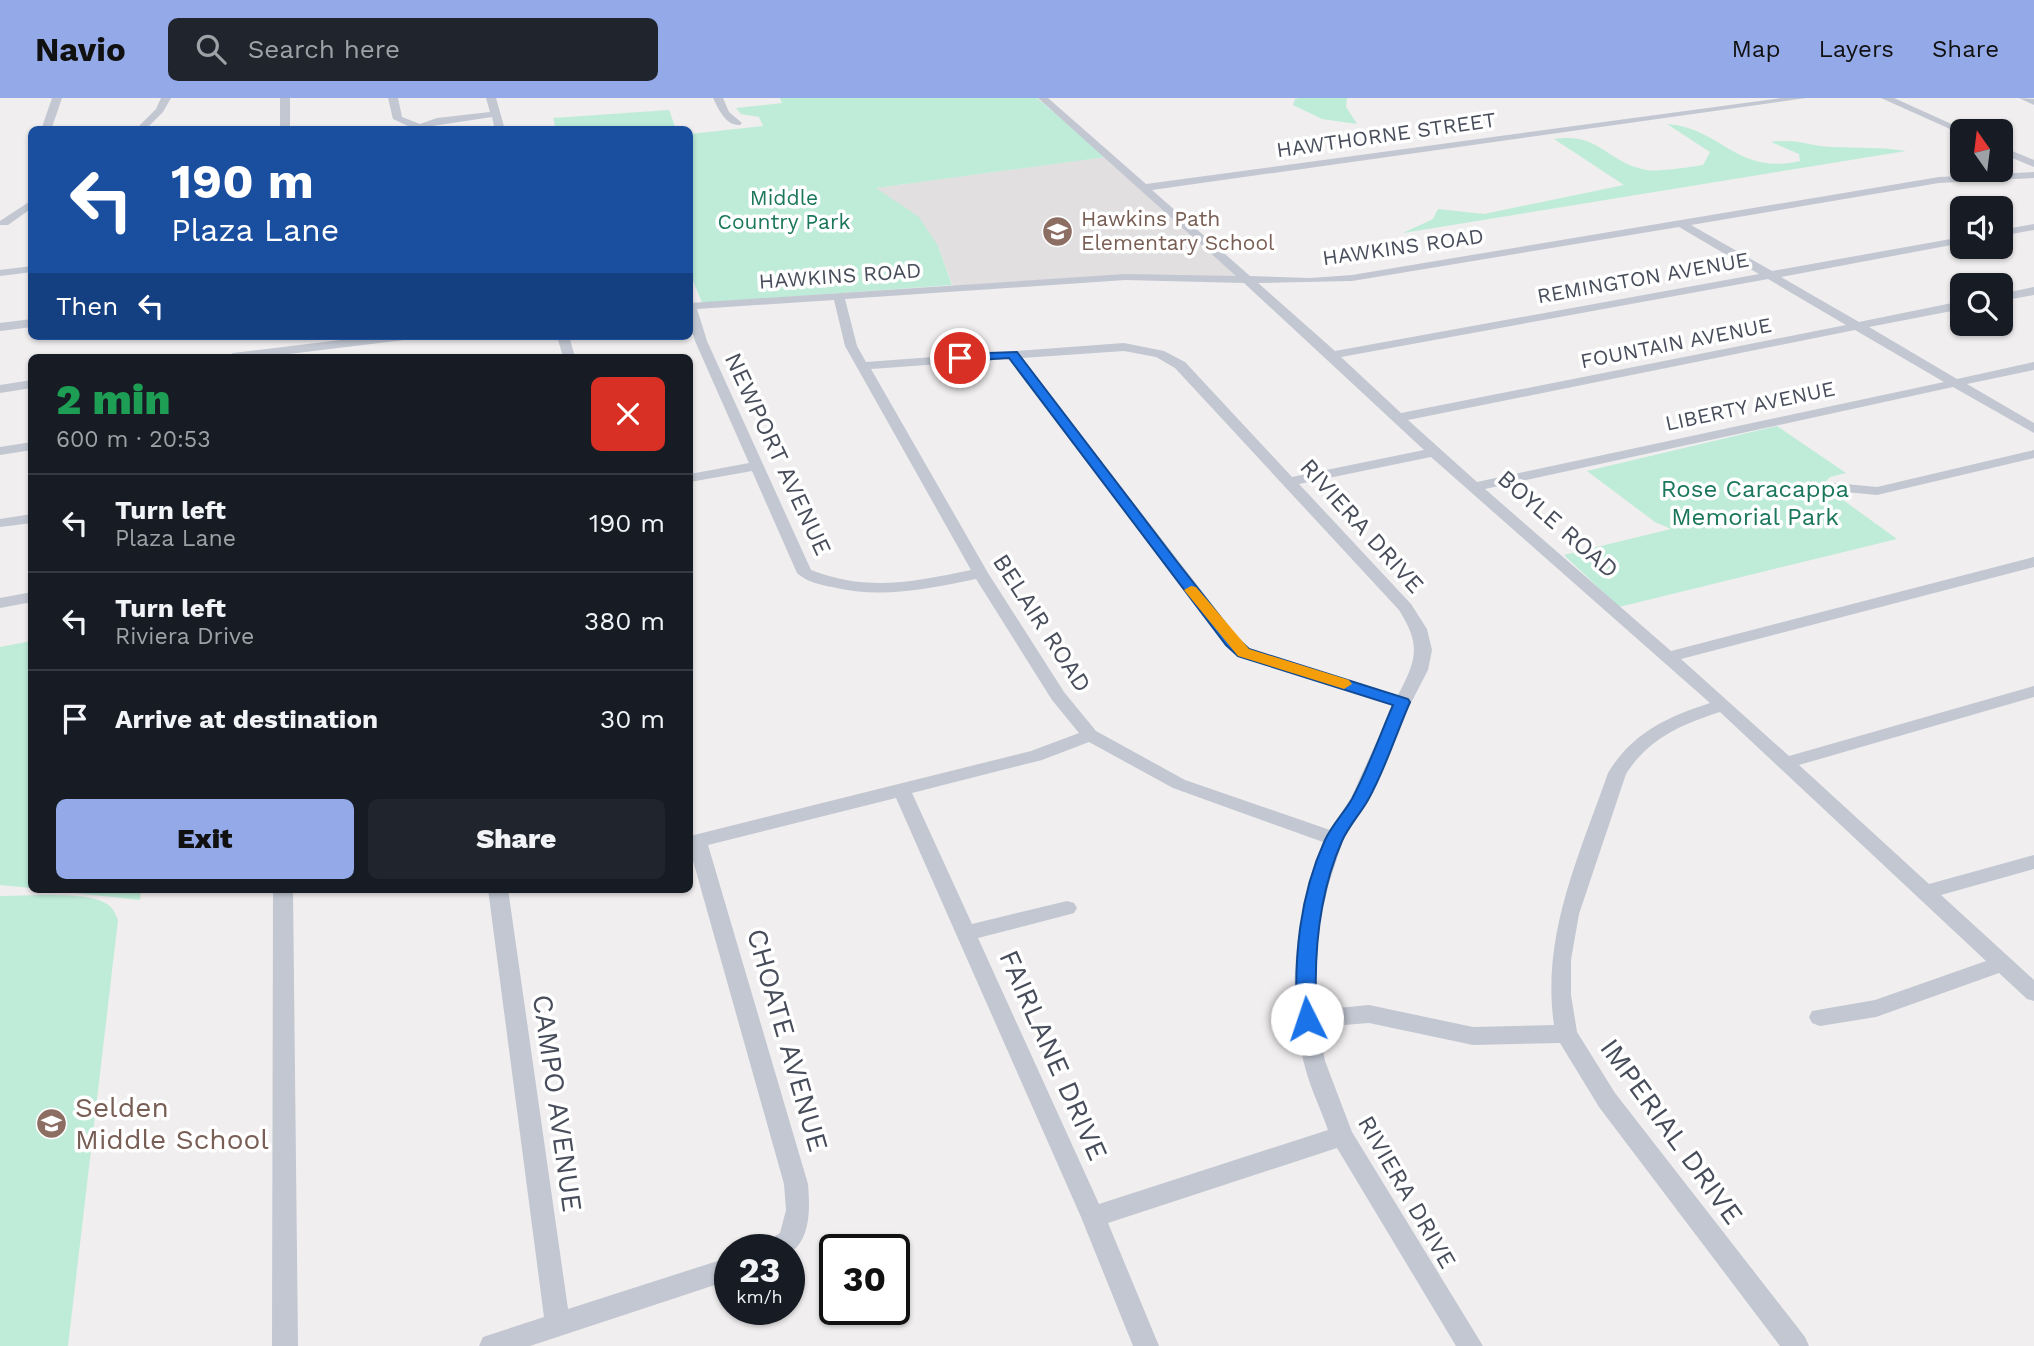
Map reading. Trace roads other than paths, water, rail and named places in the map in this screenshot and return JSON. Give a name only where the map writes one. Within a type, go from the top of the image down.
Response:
[{"type":"street","points":[[47,126],[57,98]]},
{"type":"street","points":[[143,126],[160,110],[166,98]]},
{"type":"street","points":[[285,98],[285,126]]},
{"type":"street","points":[[393,98],[398,119],[410,126]]},
{"type":"street","points":[[491,98],[499,126]]},
{"type":"street","points":[[718,98],[725,113],[737,123]]},
{"type":"street","name":"BOYLE ROAD","points":[[1043,98],[1332,355],[1434,452],[1723,705],[2034,993]]},
{"type":"street","name":"HAWTHORNE STREET","points":[[1143,188],[1801,98]]},
{"type":"street","points":[[1886,98],[1950,126]]},
{"type":"street","points":[[2024,98],[2034,102]]},
{"type":"street","points":[[425,126],[495,114]]},
{"type":"street","points":[[2013,157],[2032,169]]},
{"type":"street","name":"HAWKINS ROAD","points":[[693,306],[1112,278],[1243,278],[1297,281],[1352,278],[1952,178],[2032,169]]},
{"type":"street","points":[[2,223],[28,206]]},
{"type":"street","points":[[2,223],[28,221]]},
{"type":"street","points":[[1679,222],[2034,429]]},
{"type":"street","points":[[2013,231],[2034,227]]},
{"type":"street","name":"REMINGTON AVENUE","points":[[1332,355],[1950,242]]},
{"type":"street","points":[[1198,278],[1224,272],[1230,265],[1297,281]]},
{"type":"street","points":[[0,273],[28,270]]},
{"type":"street","points":[[1267,299],[1269,289],[1275,285],[1297,281]]},
{"type":"street","points":[[2013,295],[2034,291]]},
{"type":"street","name":"BELAIR ROAD","points":[[839,297],[851,346],[980,573],[1058,696],[1090,735],[1179,784],[1334,839]]},
{"type":"street","name":"FOUNTAIN AVENUE","points":[[1398,418],[1950,307]]},
{"type":"street","name":"NEWPORT AVENUE","points":[[693,316],[701,341],[805,573],[844,587],[867,591],[903,589],[980,573]]},
{"type":"street","points":[[0,327],[28,324]]},
{"type":"street","points":[[284,354],[377,340]]},
{"type":"street","name":"RIVIERA DRIVE","points":[[862,366],[1124,347],[1160,354],[1180,365],[1405,607],[1419,629],[1424,650],[1420,670],[1402,702],[1360,799],[1334,839],[1307,934],[1304,975],[1307,1019],[1314,1061],[1342,1136],[1470,1346]]},
{"type":"street","points":[[1013,354],[1231,642],[1244,653],[1402,702]]},
{"type":"street","name":"LIBERTY AVENUE","points":[[1475,486],[2034,366]]},
{"type":"street","points":[[0,389],[28,385]]},
{"type":"street","points":[[0,451],[28,447]]},
{"type":"street","points":[[1290,482],[1434,452]]},
{"type":"street","points":[[1835,487],[1877,491],[2034,454]]},
{"type":"street","points":[[693,477],[757,466]]},
{"type":"street","points":[[0,523],[28,519]]},
{"type":"street","points":[[1668,657],[2034,562]]},
{"type":"street","points":[[0,603],[28,598]]},
{"type":"street","points":[[1785,763],[2034,691]]},
{"type":"street","name":"IMPERIAL DRIVE","points":[[1723,705],[1674,720],[1647,735],[1627,754],[1617,773],[1569,914],[1561,960],[1560,995],[1566,1034],[1607,1100],[1796,1346]]},
{"type":"street","points":[[693,842],[1036,756],[1090,735]]},
{"type":"street","name":"FAIRLANE DRIVE","points":[[902,791],[968,933],[1093,1217],[1146,1346]]},
{"type":"street","name":"CHOATE AVENUE","points":[[693,842],[796,1184],[798,1210],[792,1234]]},
{"type":"street","points":[[1924,893],[2034,862]]},
{"type":"street","points":[[283,893],[285,1346]]},
{"type":"street","name":"CAMPO AVENUE","points":[[499,893],[558,1325]]},
{"type":"street","points":[[968,933],[1067,908]]},
{"type":"street","points":[[1819,1017],[1876,1008],[2001,964]]},
{"type":"street","points":[[1307,1019],[1369,1014],[1473,1036],[1566,1034]]},
{"type":"street","points":[[1093,1217],[1342,1136]]},
{"type":"street","points":[[492,1346],[714,1273]]},
{"type":"place","name":"Hawkins Path Elementary School","points":[[1058,231]]},
{"type":"place","name":"Selden Middle School","points":[[52,1123]]},
{"type":"park label","name":"Middle Country Park","points":[[784,210]]},
{"type":"park label","name":"Rose Caracappa Memorial Park","points":[[1755,503]]}]
